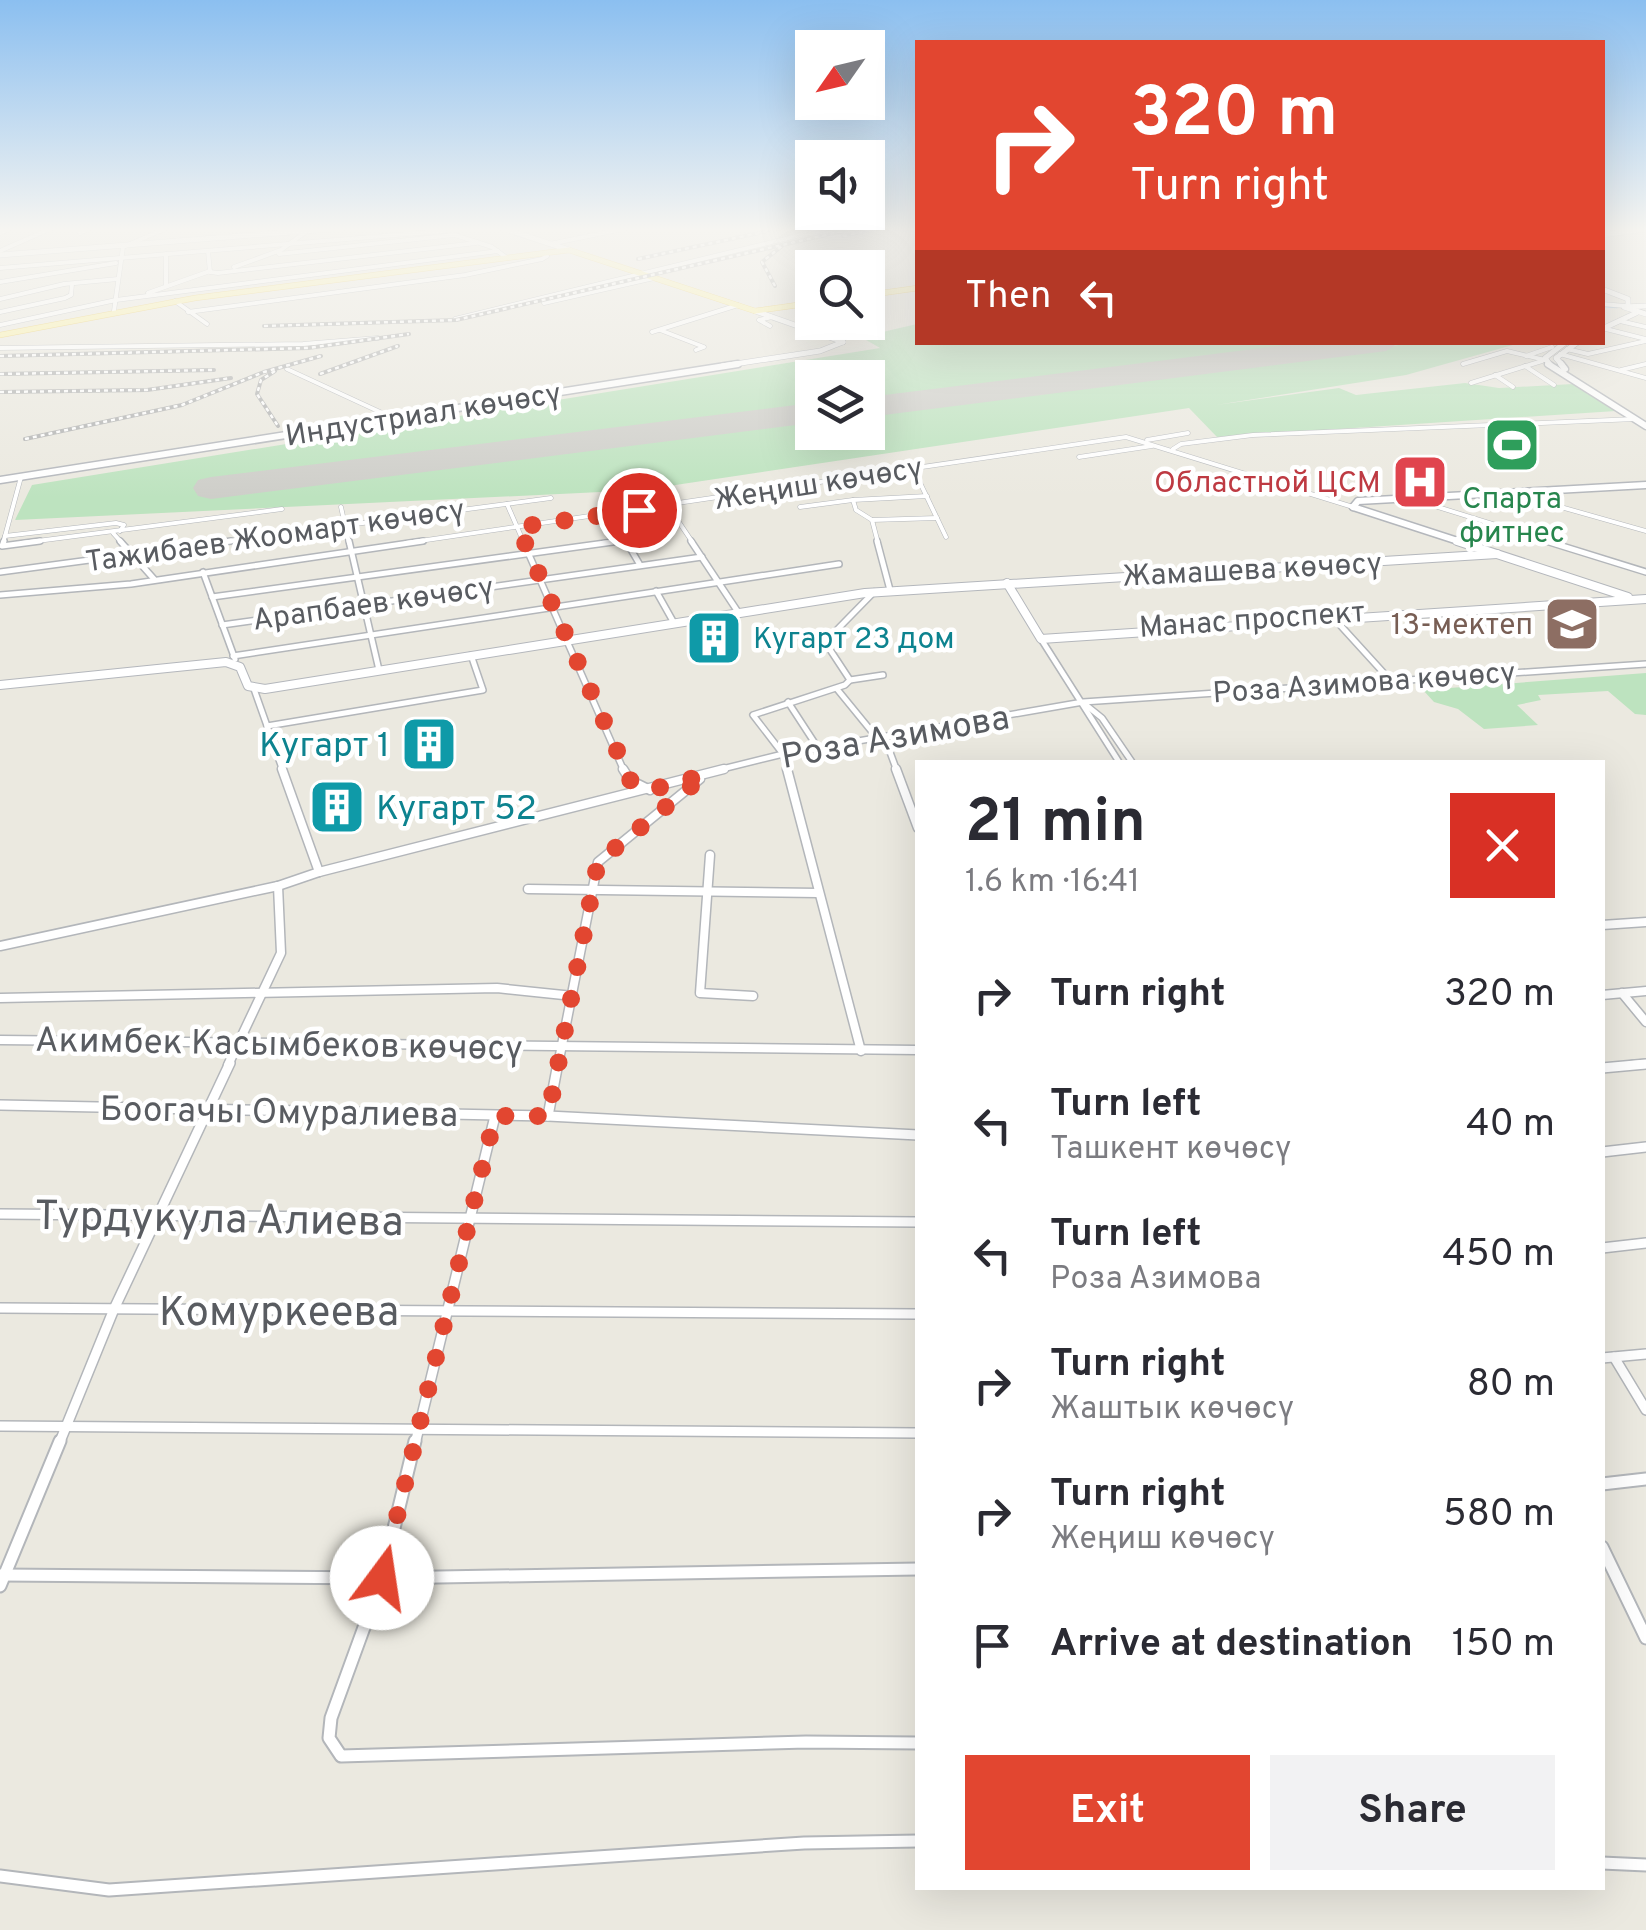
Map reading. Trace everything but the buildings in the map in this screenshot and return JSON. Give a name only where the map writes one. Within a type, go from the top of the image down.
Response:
[{"type":"main road","points":[[0,335],[80,318]]},
{"type":"main road","name":"Индустриал көчөсү","points":[[0,480],[820,351],[843,342],[775,318]]},
{"type":"main road","points":[[1605,326],[1626,318]]},
{"type":"main road","points":[[1566,346],[1557,364],[1646,423]]},
{"type":"main road","points":[[1566,346],[1544,360],[1630,417],[1646,423]]},
{"type":"main road","points":[[1586,388],[1594,388]]},
{"type":"main road","points":[[1644,599],[1622,595],[1352,504],[1646,484]]},
{"type":"main road","name":"Жамашева көчөсү","points":[[254,689],[890,590],[1497,554]]},
{"type":"main road","points":[[1007,582],[1039,636],[1622,595]]},
{"type":"main road","points":[[1559,601],[1644,599]]},
{"type":"main road","points":[[0,685],[235,660],[248,686],[254,689]]},
{"type":"street","points":[[0,324],[29,318]]},
{"type":"street","points":[[198,318],[207,324]]},
{"type":"street","points":[[652,332],[697,318]]},
{"type":"street","points":[[767,318],[759,320],[770,326]]},
{"type":"street","points":[[1620,321],[1646,327]]},
{"type":"street","points":[[1605,328],[1646,340]]},
{"type":"street","points":[[660,330],[704,347],[696,350]]},
{"type":"street","points":[[0,348],[302,344],[378,338]]},
{"type":"street","points":[[1566,346],[1588,354],[1646,340]]},
{"type":"street","points":[[1526,356],[1552,348]]},
{"type":"street","points":[[1463,364],[1507,351],[1544,360]]},
{"type":"street","points":[[1560,354],[1646,378]]},
{"type":"street","points":[[1471,383],[1544,360]]},
{"type":"street","points":[[1619,370],[1646,364]]},
{"type":"street","points":[[1526,366],[1554,385]]},
{"type":"street","points":[[287,369],[393,418]]},
{"type":"street","points":[[1495,376],[1513,387]]},
{"type":"street","points":[[1177,452],[1173,447],[1182,444],[1253,436],[1630,417]]},
{"type":"street","points":[[1143,440],[1188,433]]},
{"type":"street","name":"Жеңиш көчөсү","points":[[0,595],[154,579],[611,515],[1121,438],[1143,440],[1353,507]]},
{"type":"street","points":[[1080,457],[1156,445]]},
{"type":"street","points":[[914,468],[946,537]]},
{"type":"street","points":[[21,477],[1,546],[282,510]]},
{"type":"street","points":[[1508,492],[1646,528]]},
{"type":"street","points":[[800,507],[927,496]]},
{"type":"street","name":"Тажибаев Жоомарт көчөсү","points":[[0,572],[551,498]]},
{"type":"street","points":[[1408,498],[1646,572]]},
{"type":"street","points":[[852,500],[856,510],[872,520],[937,518]]},
{"type":"street","points":[[507,504],[622,768],[630,780],[650,790]]},
{"type":"street","points":[[668,506],[738,612]]},
{"type":"street","points":[[341,507],[380,670]]},
{"type":"street","points":[[611,515],[640,565]]},
{"type":"street","points":[[872,520],[890,590]]},
{"type":"street","points":[[5,536],[124,524],[117,532]]},
{"type":"street","points":[[117,532],[131,555],[154,579]]},
{"type":"street","points":[[212,597],[627,540]]},
{"type":"street","name":"Арапбаев көчөсү","points":[[222,625],[702,557]]},
{"type":"street","points":[[203,572],[235,660],[371,635],[838,564]]},
{"type":"street","points":[[656,591],[674,622]]},
{"type":"street","points":[[850,680],[825,642],[874,592]]},
{"type":"street","points":[[1332,617],[1391,681]]},
{"type":"street","points":[[1039,636],[1117,760]]},
{"type":"street","points":[[268,726],[483,690],[471,655]]},
{"type":"street","name":"Роза Азимова көчөсү","points":[[1082,702],[1646,664]]},
{"type":"street","points":[[861,1052],[783,754],[753,715],[837,689],[850,680],[883,675]]},
{"type":"street","points":[[254,689],[319,872]]},
{"type":"street","points":[[837,689],[881,737],[915,821]]},
{"type":"street","points":[[788,702],[818,748]]},
{"type":"street","points":[[1082,702],[1102,718],[1131,760]]},
{"type":"street","name":"Роза Азимова","points":[[0,946],[278,886],[319,872],[783,754],[1082,702]]},
{"type":"street","points":[[548,1116],[598,862],[705,775]]},
{"type":"street","points":[[710,855],[700,994],[754,996]]},
{"type":"street","points":[[278,886],[280,953],[114,1309],[2,1579],[382,1578],[915,1569]]},
{"type":"street","points":[[528,890],[818,893]]},
{"type":"street","points":[[1605,925],[1646,922]]},
{"type":"street","points":[[0,998],[497,988],[573,996]]},
{"type":"street","points":[[1605,995],[1646,992]]},
{"type":"street","points":[[1622,993],[1646,1022]]},
{"type":"street","name":"Акимбек Касымбеков көчөсү","points":[[0,1040],[915,1050]]},
{"type":"street","points":[[1605,1068],[1646,1064]]},
{"type":"street","name":"Боогачы Омуралиева","points":[[0,1105],[548,1116],[915,1135]]},
{"type":"street","points":[[495,1116],[382,1578],[331,1718],[329,1738],[341,1756],[806,1742],[915,1743]]},
{"type":"street","points":[[1605,1152],[1646,1147]]},
{"type":"street","name":"Турдукула Алиева","points":[[0,1214],[915,1222]]},
{"type":"street","points":[[1605,1248],[1646,1243]]},
{"type":"street","name":"Комуркеева","points":[[0,1308],[915,1314]]},
{"type":"street","points":[[1608,1358],[1646,1354]]},
{"type":"street","points":[[1608,1358],[1646,1410]]},
{"type":"street","points":[[0,1426],[915,1433]]},
{"type":"street","points":[[1605,1484],[1646,1479]]},
{"type":"street","points":[[1605,1553],[1645,1634]]},
{"type":"street","points":[[0,1876],[109,1890],[804,1843],[915,1842]]},
{"type":"street","points":[[1605,1862],[1646,1865]]},
{"type":"green space","points":[[915,324],[915,345],[1303,347],[885,400],[885,360],[806,360],[880,348],[866,340],[885,340],[885,331]]},
{"type":"green space","points":[[1399,345],[1513,345],[1406,375],[1216,405],[1339,388],[1356,395],[1465,383],[1499,388],[1573,384],[1616,411],[1217,437],[1189,408],[642,490],[15,520],[32,485],[795,362],[795,411],[204,481],[205,493],[795,420],[795,450],[885,450],[885,409]]},
{"type":"green space","points":[[1646,673],[1646,715],[1635,714],[1608,691],[1538,695],[1541,700],[1517,705],[1538,725],[1484,729],[1458,709],[1434,702],[1423,690]]},
{"type":"taxiway","points":[[1310,345],[1321,351]]},
{"type":"runway","points":[[885,405],[1362,345]]},
{"type":"runway","points":[[211,488],[795,415]]},
{"type":"railway","points":[[264,326],[464,318]]},
{"type":"railway","points":[[0,356],[308,348],[409,334]]},
{"type":"railway","points":[[320,374],[398,346]]},
{"type":"railway","points":[[25,439],[182,405],[264,372],[321,356]]},
{"type":"railway","points":[[0,374],[214,370]]},
{"type":"railway","points":[[275,371],[261,380],[257,394],[278,426]]},
{"type":"railway","points":[[0,392],[147,390],[231,378]]},
{"type":"place","name":"Спарта фитнес","points":[[1512,445]]},
{"type":"place","name":"Областной ЦСМ","points":[[1420,482]]},
{"type":"place","name":"13-мектеп","points":[[1572,624]]},
{"type":"place","name":"Кугарт 23 дом","points":[[714,638]]},
{"type":"place","name":"Кугарт 1","points":[[429,744]]},
{"type":"place","name":"Кугарт 52","points":[[337,807]]},
{"type":"route","points":[[382,1578],[495,1116],[548,1116],[598,862],[705,775],[650,790],[630,780],[518,527],[639,510]]}]
